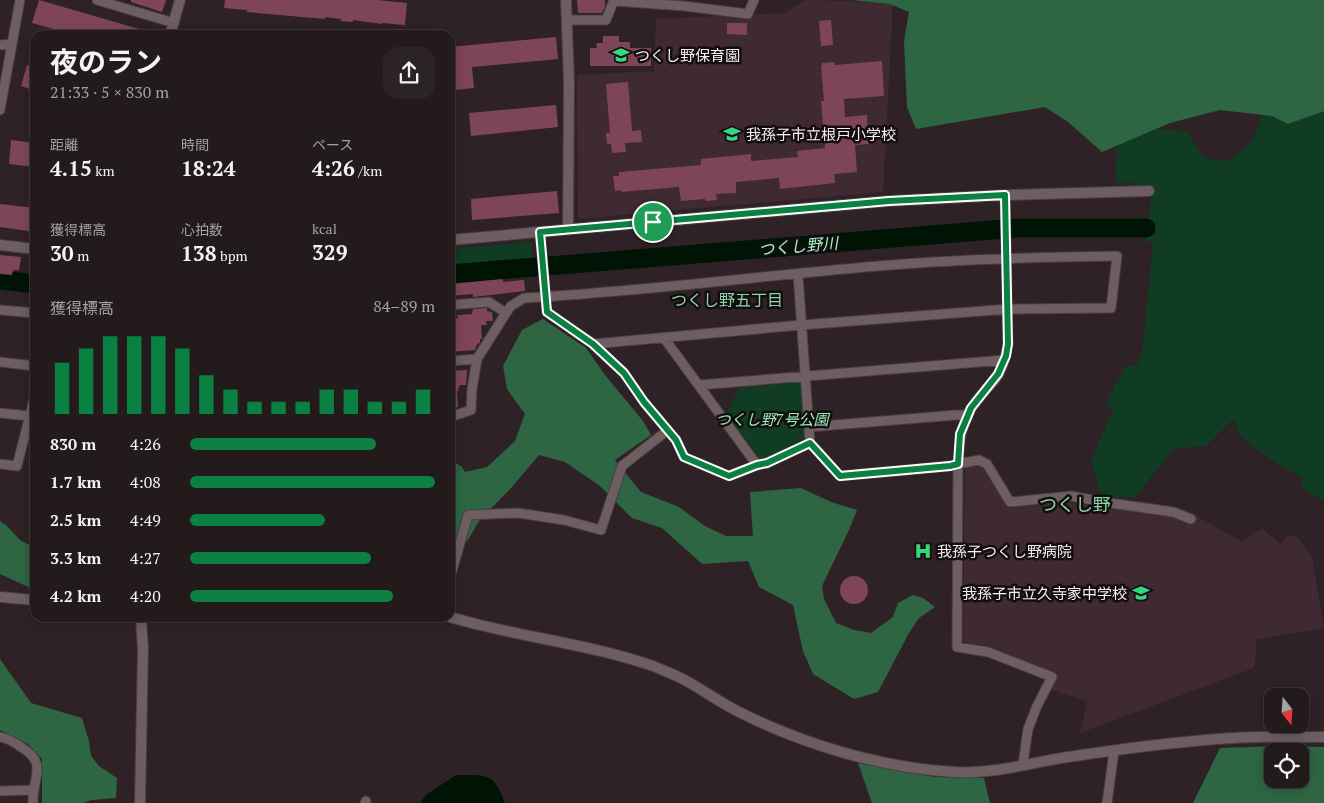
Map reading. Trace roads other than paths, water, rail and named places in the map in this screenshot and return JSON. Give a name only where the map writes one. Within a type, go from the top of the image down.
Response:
[{"type":"street","points":[[0,110],[20,0]]},
{"type":"street","points":[[97,0],[174,23]]},
{"type":"street","points":[[172,30],[180,0]]},
{"type":"street","points":[[566,0],[568,20],[568,229]]},
{"type":"street","points":[[568,20],[606,20],[614,0],[748,14],[754,0]]},
{"type":"street","points":[[0,45],[12,44]]},
{"type":"street","points":[[455,240],[889,201],[1005,195],[1148,191]]},
{"type":"street","points":[[1005,195],[1008,344],[998,374],[971,408],[960,434],[958,464],[957,647],[988,652],[1052,678],[1037,706],[1028,729],[1023,764]]},
{"type":"street","points":[[540,232],[547,312],[593,344],[624,373],[644,402],[676,440],[684,457],[729,476],[767,463],[810,443]]},
{"type":"street","points":[[0,245],[30,248]]},
{"type":"street","points":[[455,415],[471,410],[477,359],[511,306],[524,298],[798,275],[890,265],[1006,258],[1117,256],[1111,308],[1008,309],[593,344]]},
{"type":"street","points":[[798,275],[810,443],[840,476],[950,466],[979,460],[987,464],[1010,502],[1071,496],[1173,512],[1191,518]]},
{"type":"street","points":[[455,305],[489,302],[506,313]]},
{"type":"street","points":[[0,310],[30,313]]},
{"type":"street","points":[[664,338],[757,465]]},
{"type":"street","points":[[455,361],[477,359]]},
{"type":"street","points":[[699,385],[1004,360]]},
{"type":"street","points":[[0,362],[30,365]]},
{"type":"street","points":[[0,464],[18,466],[30,412]]},
{"type":"street","points":[[0,414],[29,416]]},
{"type":"street","points":[[809,427],[956,415],[963,415],[967,418]]},
{"type":"street","points":[[455,560],[468,515],[518,513],[564,520],[601,530],[622,466],[668,430]]},
{"type":"street","points":[[0,597],[30,600]]},
{"type":"street","points":[[455,619],[651,666],[688,681],[735,710],[795,737],[834,750],[925,769],[955,772],[994,770],[1023,764],[1188,741],[1236,738],[1324,738]]},
{"type":"street","points":[[140,803],[143,649],[141,622]]},
{"type":"street","points":[[0,737],[9,738],[32,754],[38,769],[32,790],[33,803]]},
{"type":"street","points":[[1107,803],[1114,751]]},
{"type":"street","points":[[0,791],[32,790]]},
{"type":"waterway","name":"つくし野川","points":[[455,274],[1017,228],[1146,228]]},
{"type":"waterway","name":"つくし野川","points":[[0,280],[30,283]]},
{"type":"place","name":"つくし野保育園","points":[[621,55]]},
{"type":"place","name":"我孫子市立根戸小学校","points":[[732,134]]},
{"type":"place","name":"我孫子つくし野病院","points":[[923,551]]},
{"type":"place","name":"我孫子市立久寺家中学校","points":[[1141,593]]},
{"type":"district","name":"つくし野五丁目","points":[[727,300]]},
{"type":"district","name":"つくし野","points":[[1075,504]]},
{"type":"park label","name":"つくし野7号公園","points":[[772,419]]}]
